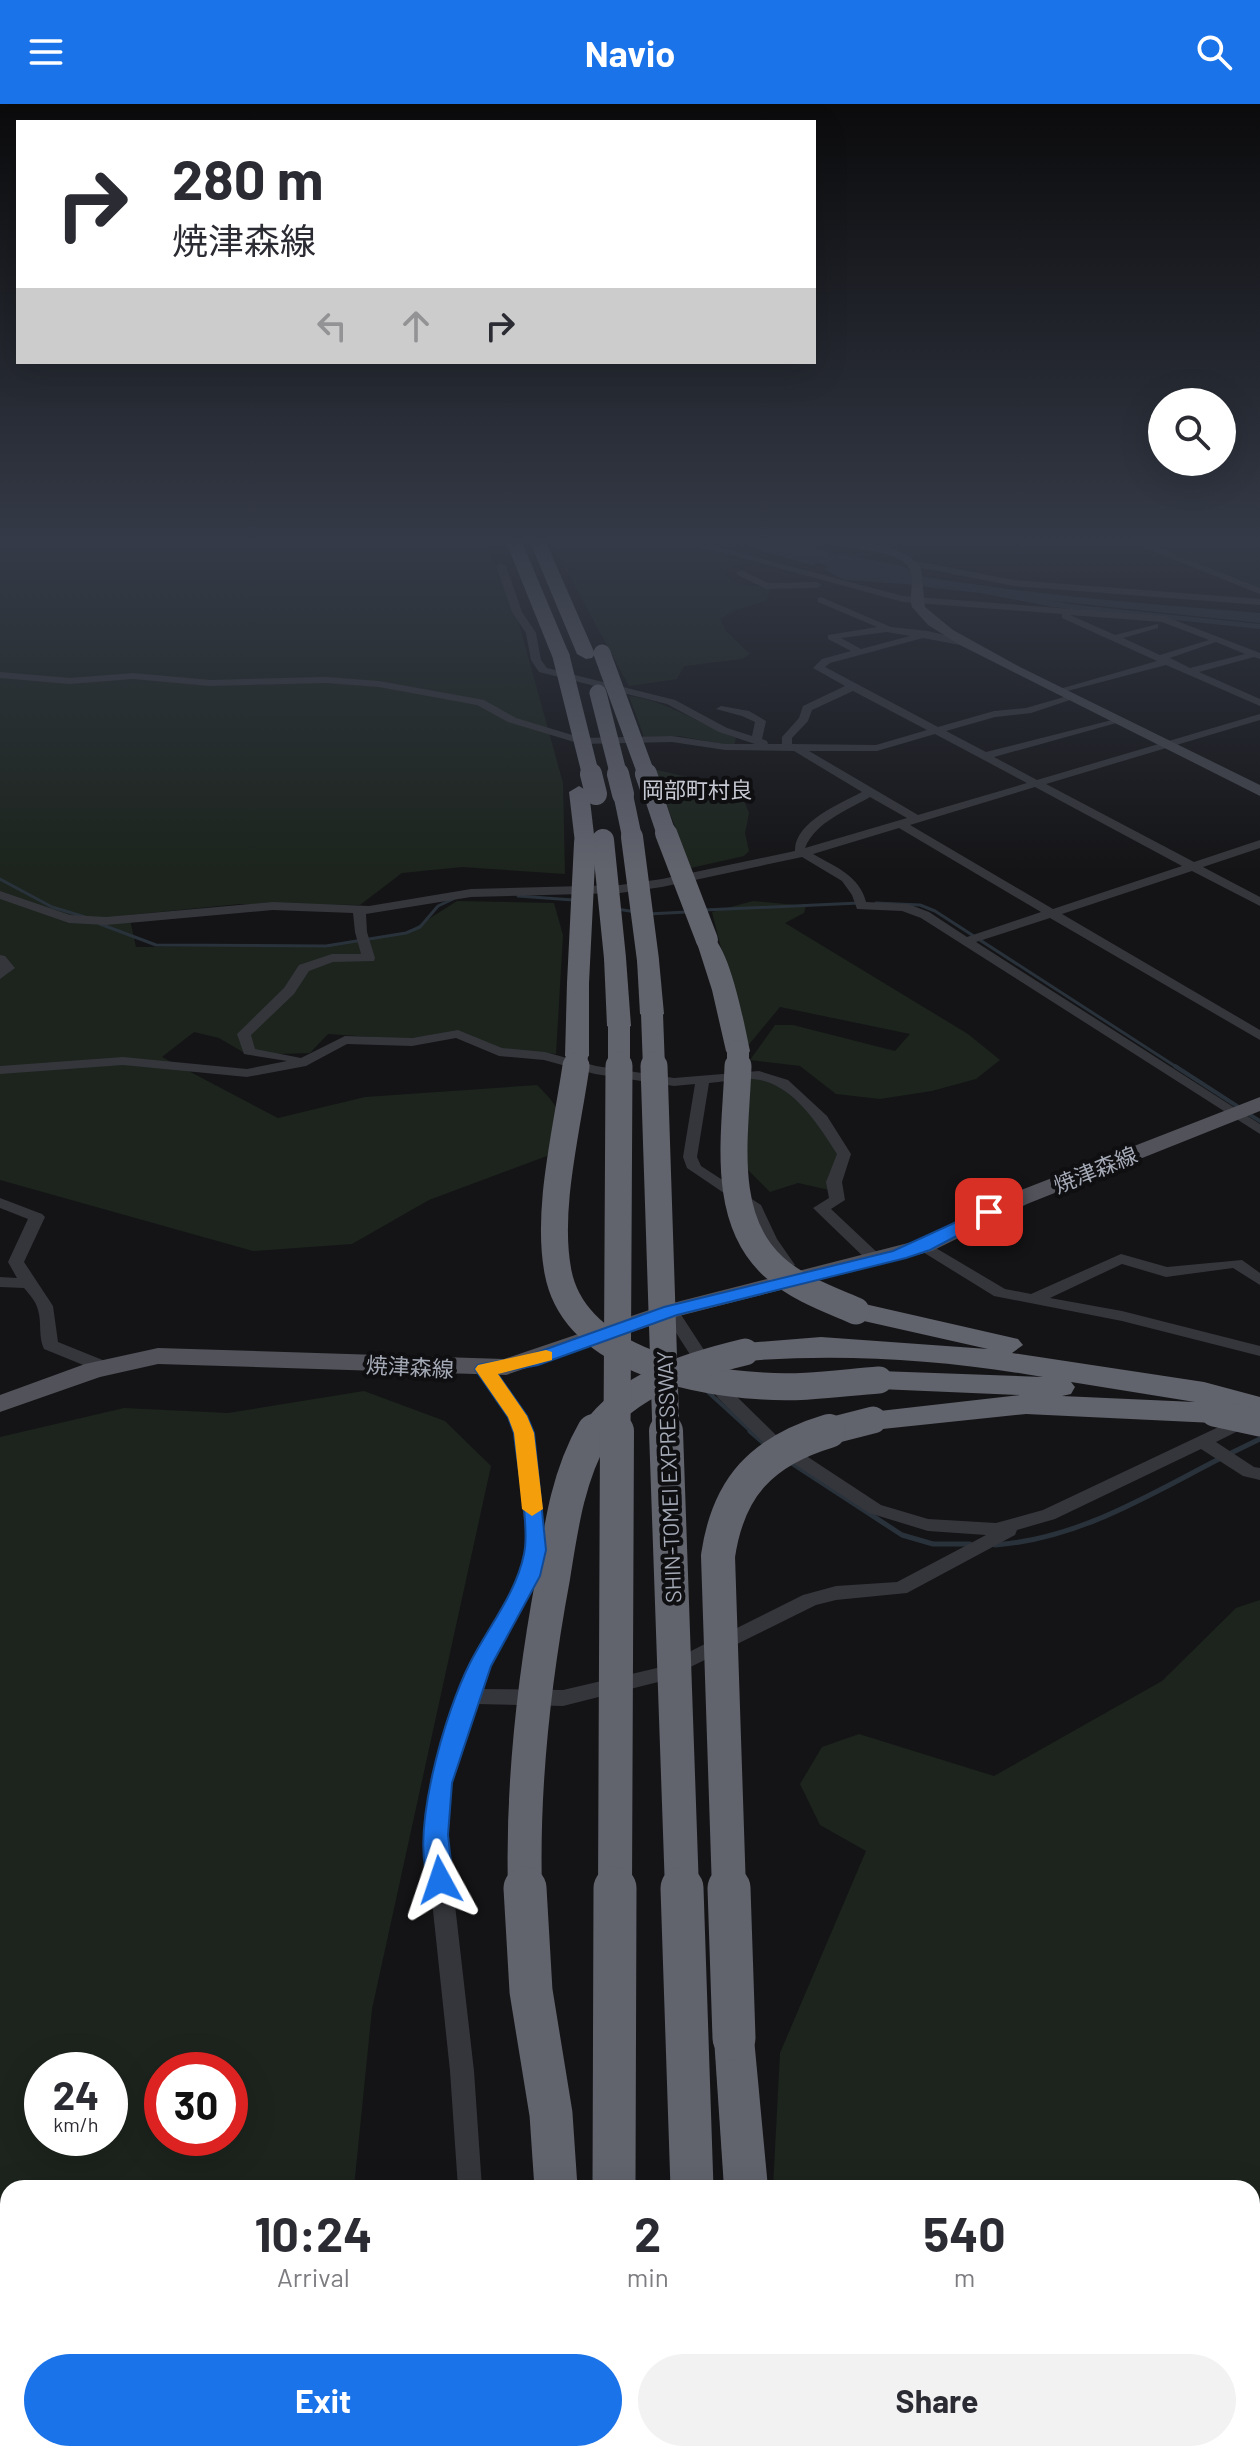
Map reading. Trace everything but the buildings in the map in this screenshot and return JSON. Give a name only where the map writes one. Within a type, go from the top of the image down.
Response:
[{"type":"highway","points":[[559,652],[615,958],[619,1026],[614,2180]]},
{"type":"highway","points":[[594,653],[653,794],[707,940],[738,1051],[735,1185],[741,1222],[767,1263],[797,1287],[856,1311],[1119,1369],[1260,1423]]},
{"type":"highway","name":"SHIN-TOMEI EXPRESSWAY","points":[[594,653],[632,837],[652,1014],[692,2180]]},
{"type":"highway","points":[[594,842],[578,983],[577,1056],[558,1213],[557,1262],[561,1288],[577,1318],[613,1345],[695,1376],[795,1387],[879,1380],[1084,1389],[1260,1410]]},
{"type":"highway","points":[[556,2180],[553,2123],[531,1991],[524,1832],[531,1738],[562,1523],[578,1465],[594,1432],[619,1404],[640,1388],[681,1370],[745,1352],[821,1346],[992,1359],[1218,1405]]},
{"type":"highway","points":[[745,2180],[734,2038],[718,1556],[721,1526],[737,1490],[766,1459],[812,1435],[873,1420],[1026,1404],[1218,1405]]},
{"type":"main road","points":[[986,652],[1260,791]]},
{"type":"main road","name":"焼津森線","points":[[0,1404],[104,1367],[158,1356],[201,1355],[485,1369],[531,1361],[670,1311],[924,1246],[1019,1199],[1260,1103]]},
{"type":"street","points":[[535,652],[543,670],[650,695],[680,706],[723,730],[786,748],[916,819]]},
{"type":"street","points":[[865,652],[826,661],[818,668],[1260,902]]},
{"type":"street","points":[[1150,652],[1260,703]]},
{"type":"street","points":[[0,675],[70,681],[133,676],[210,683],[326,680],[379,684],[480,702],[512,720],[581,741],[672,739],[725,747],[877,748],[1066,695],[1184,652]]},
{"type":"street","points":[[1190,671],[1257,655]]},
{"type":"street","points":[[786,748],[787,737],[804,719],[807,708],[852,687]]},
{"type":"street","points":[[721,709],[745,713],[761,721],[756,740]]},
{"type":"street","points":[[0,895],[69,919],[106,921],[273,906],[359,910],[458,894],[620,889],[803,853],[1260,717]]},
{"type":"street","points":[[985,756],[1116,720]]},
{"type":"street","points":[[870,792],[811,829],[800,840],[799,849],[850,881],[856,887],[861,906],[891,905],[914,910],[1260,1130]]},
{"type":"street","points":[[899,823],[1260,1036]]},
{"type":"street","points":[[964,942],[1260,844]]},
{"type":"street","points":[[301,1063],[290,1056],[258,1055],[249,1051],[244,1034],[289,991],[304,968],[332,958],[369,958],[359,910]]},
{"type":"street","points":[[0,959],[9,968],[0,975]]},
{"type":"street","points":[[0,1070],[123,1061],[247,1073],[301,1063],[345,1040],[412,1042],[458,1034],[499,1052],[545,1056],[595,1070],[674,1082],[759,1075],[783,1083],[822,1119],[844,1154],[834,1182],[837,1200],[821,1208],[876,1260]]},
{"type":"street","points":[[703,1080],[690,1157],[694,1168],[756,1208],[769,1239],[797,1279]]},
{"type":"street","points":[[0,1203],[37,1217],[16,1262],[46,1308],[46,1333],[50,1345],[104,1367]]},
{"type":"street","points":[[924,1246],[993,1290],[1122,1316],[1260,1351]]},
{"type":"street","points":[[1034,1299],[1121,1259],[1166,1272],[1236,1263],[1260,1280]]},
{"type":"street","points":[[0,1282],[28,1283]]},
{"type":"street","points":[[670,1311],[724,1394],[744,1416],[773,1442],[875,1509],[928,1525],[954,1529],[1020,1524]]},
{"type":"street","points":[[469,2180],[462,2071],[436,1835],[440,1783],[479,1666],[529,1576],[536,1550],[524,1433],[518,1416],[485,1369]]},
{"type":"street","points":[[469,1696],[563,1698],[662,1674],[810,1600],[836,1593],[900,1588],[1020,1524],[1049,1515],[1260,1410]]},
{"type":"street","points":[[1202,1441],[1249,1472],[1260,1474]]},
{"type":"shaded area","points":[[0,652],[527,652],[563,783],[565,874],[462,867],[402,873],[360,905],[240,904],[129,915],[136,947],[320,946],[408,932],[457,901],[554,903],[563,935],[556,1054],[503,1050],[462,1032],[402,1039],[328,1034],[310,1053],[248,1055],[219,1038],[194,1032],[162,1057],[278,1118],[365,1097],[537,1085],[553,1103],[559,1118],[557,1134],[547,1156],[429,1200],[352,1244],[253,1251],[0,1180]]},
{"type":"shaded area","points":[[611,652],[750,654],[742,659],[684,666],[677,679],[629,686]]},
{"type":"shaded area","points":[[629,696],[670,708],[736,738],[734,746],[679,736],[644,737]]},
{"type":"shaded area","points":[[653,769],[739,789],[749,813],[745,833],[749,851],[744,856],[691,868]]},
{"type":"shaded area","points":[[753,901],[806,906],[804,913],[785,923],[968,1034],[1000,1060],[976,1079],[932,1091],[880,1099],[836,1094],[800,1066],[750,1060],[775,1025],[793,1025],[895,1051],[910,1034],[780,1007],[746,1048],[712,912]]},
{"type":"shaded area","points":[[746,1075],[781,1086],[820,1122],[842,1159],[829,1190],[798,1183],[770,1192],[744,1166]]},
{"type":"shaded area","points":[[364,1391],[445,1421],[491,1466],[372,2009],[355,2180],[0,2180],[0,1437],[124,1408],[228,1413]]},
{"type":"shaded area","points":[[1260,1600],[1260,2180],[773,2180],[780,2053],[866,1851],[820,1825],[800,1784],[822,1747],[859,1734],[994,1776],[1162,1681],[1236,1608]]},
{"type":"waterway","points":[[0,879],[52,907],[85,917]]},
{"type":"waterway","points":[[518,896],[573,900]]},
{"type":"waterway","points":[[100,924],[156,945],[326,946],[406,933],[420,927],[438,906],[453,899]]},
{"type":"waterway","points":[[704,910],[859,903]]},
{"type":"waterway","points":[[876,903],[920,905],[935,911],[1178,1068]]},
{"type":"waterway","points":[[617,909],[636,912]]},
{"type":"waterway","points":[[648,914],[687,912]]},
{"type":"waterway","points":[[1175,1066],[1240,1108]]},
{"type":"waterway","points":[[1247,1113],[1260,1121]]},
{"type":"waterway","points":[[708,1392],[753,1433]]},
{"type":"waterway","points":[[750,1431],[766,1445]]},
{"type":"waterway","points":[[1227,1455],[1260,1439]]},
{"type":"waterway","points":[[995,1545],[1026,1541],[1083,1525],[1138,1501],[1219,1459]]},
{"type":"waterway","points":[[790,1462],[902,1535],[933,1544],[970,1544]]},
{"type":"slow traffic","points":[[532,1509],[524,1433],[518,1416],[485,1369],[506,1367],[546,1356]]},
{"type":"district","name":"岡部町村良","points":[[697,789]]},
{"type":"route","points":[[440,1880],[436,1835],[440,1783],[479,1666],[529,1576],[536,1550],[524,1433],[518,1416],[485,1369],[531,1361],[670,1311],[899,1254],[924,1246],[989,1212]]}]
